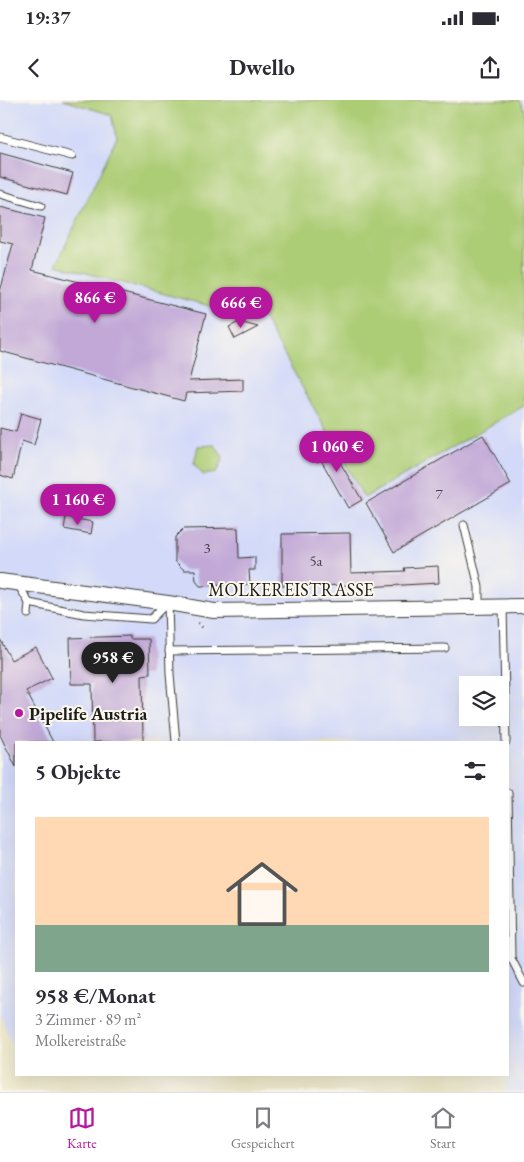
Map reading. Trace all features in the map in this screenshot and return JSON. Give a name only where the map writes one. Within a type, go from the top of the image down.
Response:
[{"type":"street","name":"MOLKEREISTRASSE","points":[[0,581],[168,603],[214,611],[524,606]]},
{"type":"lane","points":[[0,136],[72,156]]},
{"type":"lane","points":[[0,194],[41,206]]},
{"type":"lane","points":[[464,524],[479,587],[479,606]]},
{"type":"lane","points":[[18,584],[29,603],[28,614]]},
{"type":"lane","points":[[29,603],[84,614],[151,618],[168,603]]},
{"type":"lane","points":[[168,603],[169,651],[176,741]]},
{"type":"lane","points":[[503,606],[506,741]]},
{"type":"lane","points":[[169,651],[446,648]]},
{"type":"lane","points":[[509,848],[511,958],[524,983]]},
{"type":"shaded area","points":[[0,100],[524,100],[524,1092],[505,1092],[505,1076],[509,1076],[509,741],[15,741],[15,1051],[0,1015]]},
{"type":"green space","points":[[63,100],[519,100],[524,109],[524,406],[364,498],[248,290],[217,308],[56,265],[117,137],[112,115]]},
{"type":"green space","points":[[215,445],[223,458],[216,473],[203,475],[194,464],[198,446]]},
{"type":"building","points":[[0,153],[73,173],[67,195],[0,177]]},
{"type":"building","points":[[0,207],[45,218],[32,270],[206,314],[189,381],[243,379],[243,391],[186,393],[184,401],[0,351],[0,292],[13,244],[0,241]]},
{"type":"building","points":[[247,295],[252,305],[235,315],[229,305]]},
{"type":"building","points":[[239,322],[258,327],[235,339],[229,327]]},
{"type":"building","points":[[21,413],[41,419],[34,445],[22,441],[13,479],[0,475],[0,428],[16,432]]},
{"type":"building","points":[[483,435],[511,484],[394,552],[366,503]]},
{"type":"building","points":[[327,440],[362,500],[348,508],[321,460],[317,462],[310,450]]},
{"type":"building","points":[[66,517],[93,522],[91,534],[64,529]]},
{"type":"building","points":[[238,528],[239,558],[255,557],[255,570],[249,570],[250,584],[200,586],[196,581],[195,570],[184,570],[175,561],[175,537],[183,529]]},
{"type":"building","points":[[350,533],[351,573],[405,571],[404,568],[438,566],[439,583],[366,587],[366,585],[282,586],[282,534]]},
{"type":"building","points":[[130,636],[130,639],[149,639],[150,674],[142,675],[143,741],[93,741],[92,684],[71,684],[70,638]]},
{"type":"building","name":"Pipelife Austria","points":[[0,639],[11,660],[36,647],[52,678],[26,691],[52,741],[15,741],[15,765],[0,735]]},
{"type":"place","name":"Pipelife Austria","points":[[19,713]]}]
